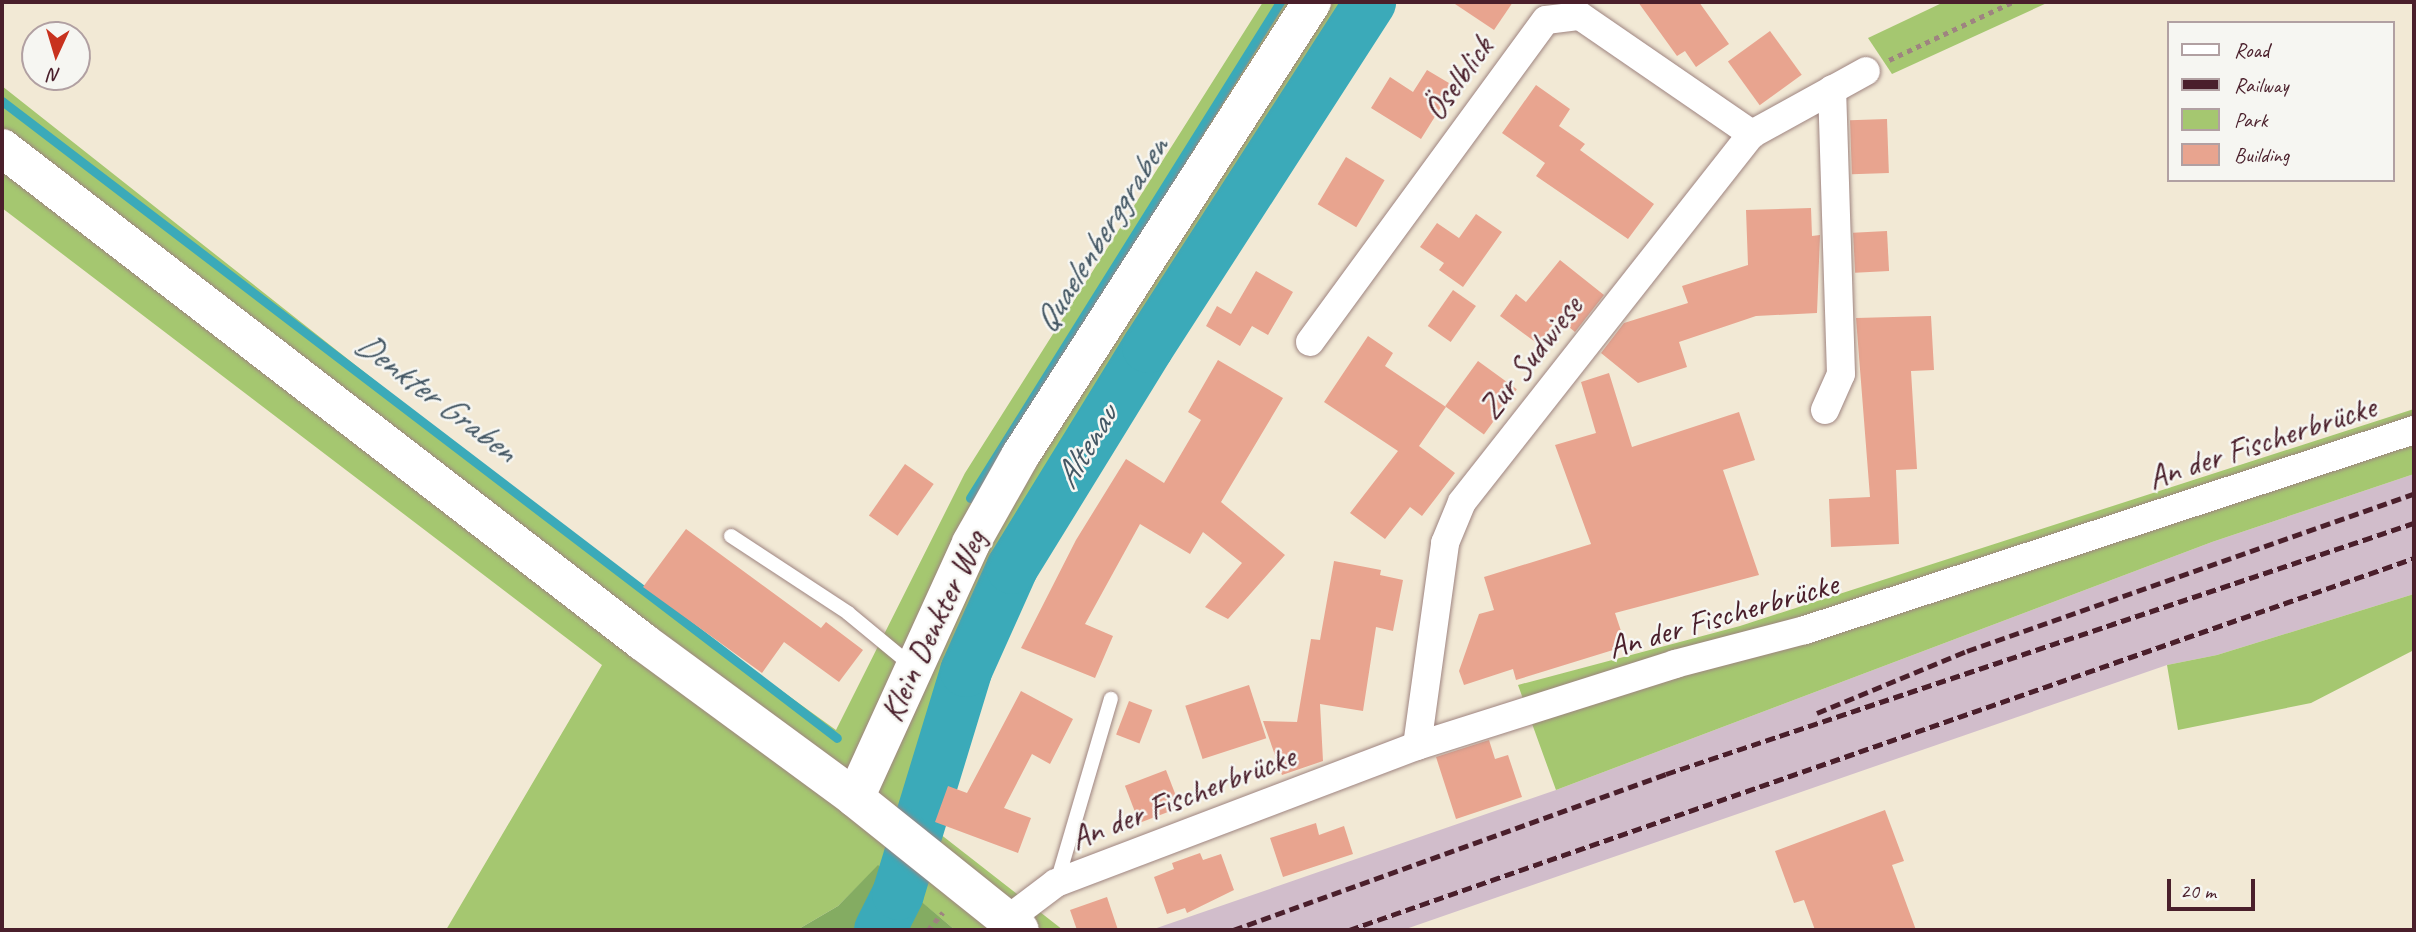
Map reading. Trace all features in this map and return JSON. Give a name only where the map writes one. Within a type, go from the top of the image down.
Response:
[{"type":"main road","name":"Klein Denkter Weg","points":[[855,798],[912,666],[971,543],[1020,456],[1312,2]]},
{"type":"main road","points":[[2,148],[610,616],[855,798],[894,832],[950,890],[1014,925]]},
{"type":"street","name":"Öselblick","points":[[1310,342],[1546,20],[1580,16],[1752,134]]},
{"type":"street","name":"Zur Sudwiese","points":[[1417,746],[1446,543],[1462,502],[1752,134],[1866,71]]},
{"type":"street","points":[[1825,410],[1841,374],[1832,89]]},
{"type":"street","name":"An der Fischerbrücke","points":[[1014,925],[1056,883],[1417,746],[1675,664],[1805,630],[2414,430]]},
{"type":"lane","points":[[731,536],[848,613],[912,666]]},
{"type":"lane","name":"An der Fischerbrücke","points":[[1056,883],[1111,698]]},
{"type":"path","points":[[1866,71],[2013,2]]},
{"type":"path","points":[[928,930],[950,890]]},
{"type":"shaded area","points":[[2414,474],[2414,594],[2217,655],[2167,665],[1403,930],[1151,930],[1556,790],[2212,542]]},
{"type":"green space","points":[[1263,2],[1394,2],[1011,601],[980,668],[926,823],[1063,930],[955,930],[878,866],[838,906],[797,930],[446,930],[602,665],[2,208],[2,86],[630,582],[836,730],[965,473]]},
{"type":"green space","points":[[1944,2],[2049,2],[1892,74],[1868,38]]},
{"type":"green space","points":[[2414,409],[2414,474],[2212,542],[1556,790],[1518,685],[1740,626]]},
{"type":"green space","points":[[2414,594],[2414,650],[2311,703],[2178,730],[2167,665],[2217,655]]},
{"type":"green space","points":[[878,865],[955,930],[797,930],[838,906]]},
{"type":"building","points":[[1452,2],[1513,2],[1494,30]]},
{"type":"building","points":[[1638,2],[1699,2],[1729,44],[1696,67],[1685,51],[1677,56]]},
{"type":"building","points":[[1770,31],[1802,75],[1760,105],[1728,62]]},
{"type":"building","points":[[1427,70],[1454,86],[1421,139],[1371,108],[1390,77],[1413,92]]},
{"type":"building","points":[[1536,85],[1570,109],[1559,126],[1585,144],[1580,150],[1654,204],[1628,239],[1536,176],[1545,163],[1502,133]]},
{"type":"building","points":[[1887,119],[1889,173],[1852,174],[1850,120]]},
{"type":"building","points":[[1346,157],[1385,180],[1356,227],[1318,204]]},
{"type":"building","points":[[1811,208],[1812,236],[1820,235],[1817,313],[1756,316],[1679,342],[1687,367],[1638,383],[1601,353],[1624,323],[1688,303],[1682,286],[1748,265],[1746,210]]},
{"type":"building","points":[[1476,214],[1502,232],[1463,287],[1439,270],[1444,263],[1420,247],[1437,223],[1459,238]]},
{"type":"building","points":[[1887,231],[1889,271],[1855,273],[1853,233]]},
{"type":"building","points":[[1560,260],[1604,295],[1575,332],[1558,318],[1538,344],[1500,316],[1516,294],[1526,302]]},
{"type":"building","points":[[1256,271],[1293,292],[1268,335],[1252,326],[1240,346],[1206,326],[1217,306],[1231,314]]},
{"type":"building","points":[[1453,290],[1476,306],[1451,342],[1428,326]]},
{"type":"building","points":[[1931,316],[1934,370],[1911,371],[1917,469],[1896,470],[1899,544],[1831,547],[1829,499],[1870,497],[1856,318]]},
{"type":"building","points":[[1368,336],[1393,353],[1385,366],[1446,407],[1419,446],[1455,473],[1422,516],[1410,507],[1385,539],[1350,513],[1398,451],[1324,402]]},
{"type":"building","points":[[1218,360],[1283,398],[1221,502],[1285,555],[1228,619],[1205,607],[1242,563],[1203,532],[1190,554],[1140,524],[1085,624],[1113,636],[1095,678],[1021,648],[1076,540],[1126,459],[1164,483],[1201,420],[1188,412]]},
{"type":"building","points":[[1478,361],[1517,389],[1484,435],[1445,406]]},
{"type":"building","points":[[1609,373],[1632,447],[1739,412],[1755,460],[1723,470],[1759,575],[1615,613],[1626,646],[1516,680],[1513,669],[1464,685],[1459,671],[1479,614],[1494,610],[1484,577],[1591,544],[1555,445],[1596,433],[1581,382]]},
{"type":"building","points":[[905,464],[934,484],[898,536],[869,516]]},
{"type":"building","points":[[686,529],[821,628],[826,622],[863,650],[839,682],[784,642],[762,673],[643,587]]},
{"type":"building","points":[[1334,561],[1381,570],[1380,575],[1403,580],[1393,631],[1376,627],[1363,711],[1320,704],[1323,761],[1282,775],[1263,721],[1297,722],[1311,639],[1320,640]]},
{"type":"building","points":[[1249,685],[1266,738],[1203,759],[1185,706]]},
{"type":"building","points":[[1021,691],[1073,719],[1050,764],[1032,754],[1004,808],[1031,818],[1018,853],[935,822],[948,786],[967,793]]},
{"type":"building","points":[[1129,701],[1152,710],[1139,744],[1116,735]]},
{"type":"building","points":[[1489,740],[1495,759],[1508,755],[1522,797],[1456,819],[1436,757]]},
{"type":"building","points":[[1166,770],[1180,807],[1139,823],[1125,786]]},
{"type":"building","points":[[1885,810],[1904,861],[1892,865],[1916,930],[1815,930],[1804,900],[1794,903],[1775,851]]},
{"type":"building","points":[[1316,823],[1319,835],[1344,826],[1353,854],[1283,877],[1270,838]]},
{"type":"building","points":[[1200,853],[1203,860],[1221,854],[1234,890],[1187,913],[1185,908],[1167,914],[1154,877],[1174,869],[1172,863]]},
{"type":"building","points":[[1107,897],[1118,930],[1077,930],[1070,910]]},
{"type":"waterway","name":"Quaelenberggraben","points":[[970,498],[1280,2]]},
{"type":"waterway","name":"Altenau","points":[[880,930],[898,894],[966,671],[1012,568],[1148,347],[1370,2]]},
{"type":"waterway","name":"Denkter Graben","points":[[2,101],[837,738]]},
{"type":"railway","points":[[1817,713],[1967,651],[2414,494]]},
{"type":"railway","points":[[1233,930],[1666,774],[2414,523]]},
{"type":"railway","points":[[1349,930],[2414,558]]}]
